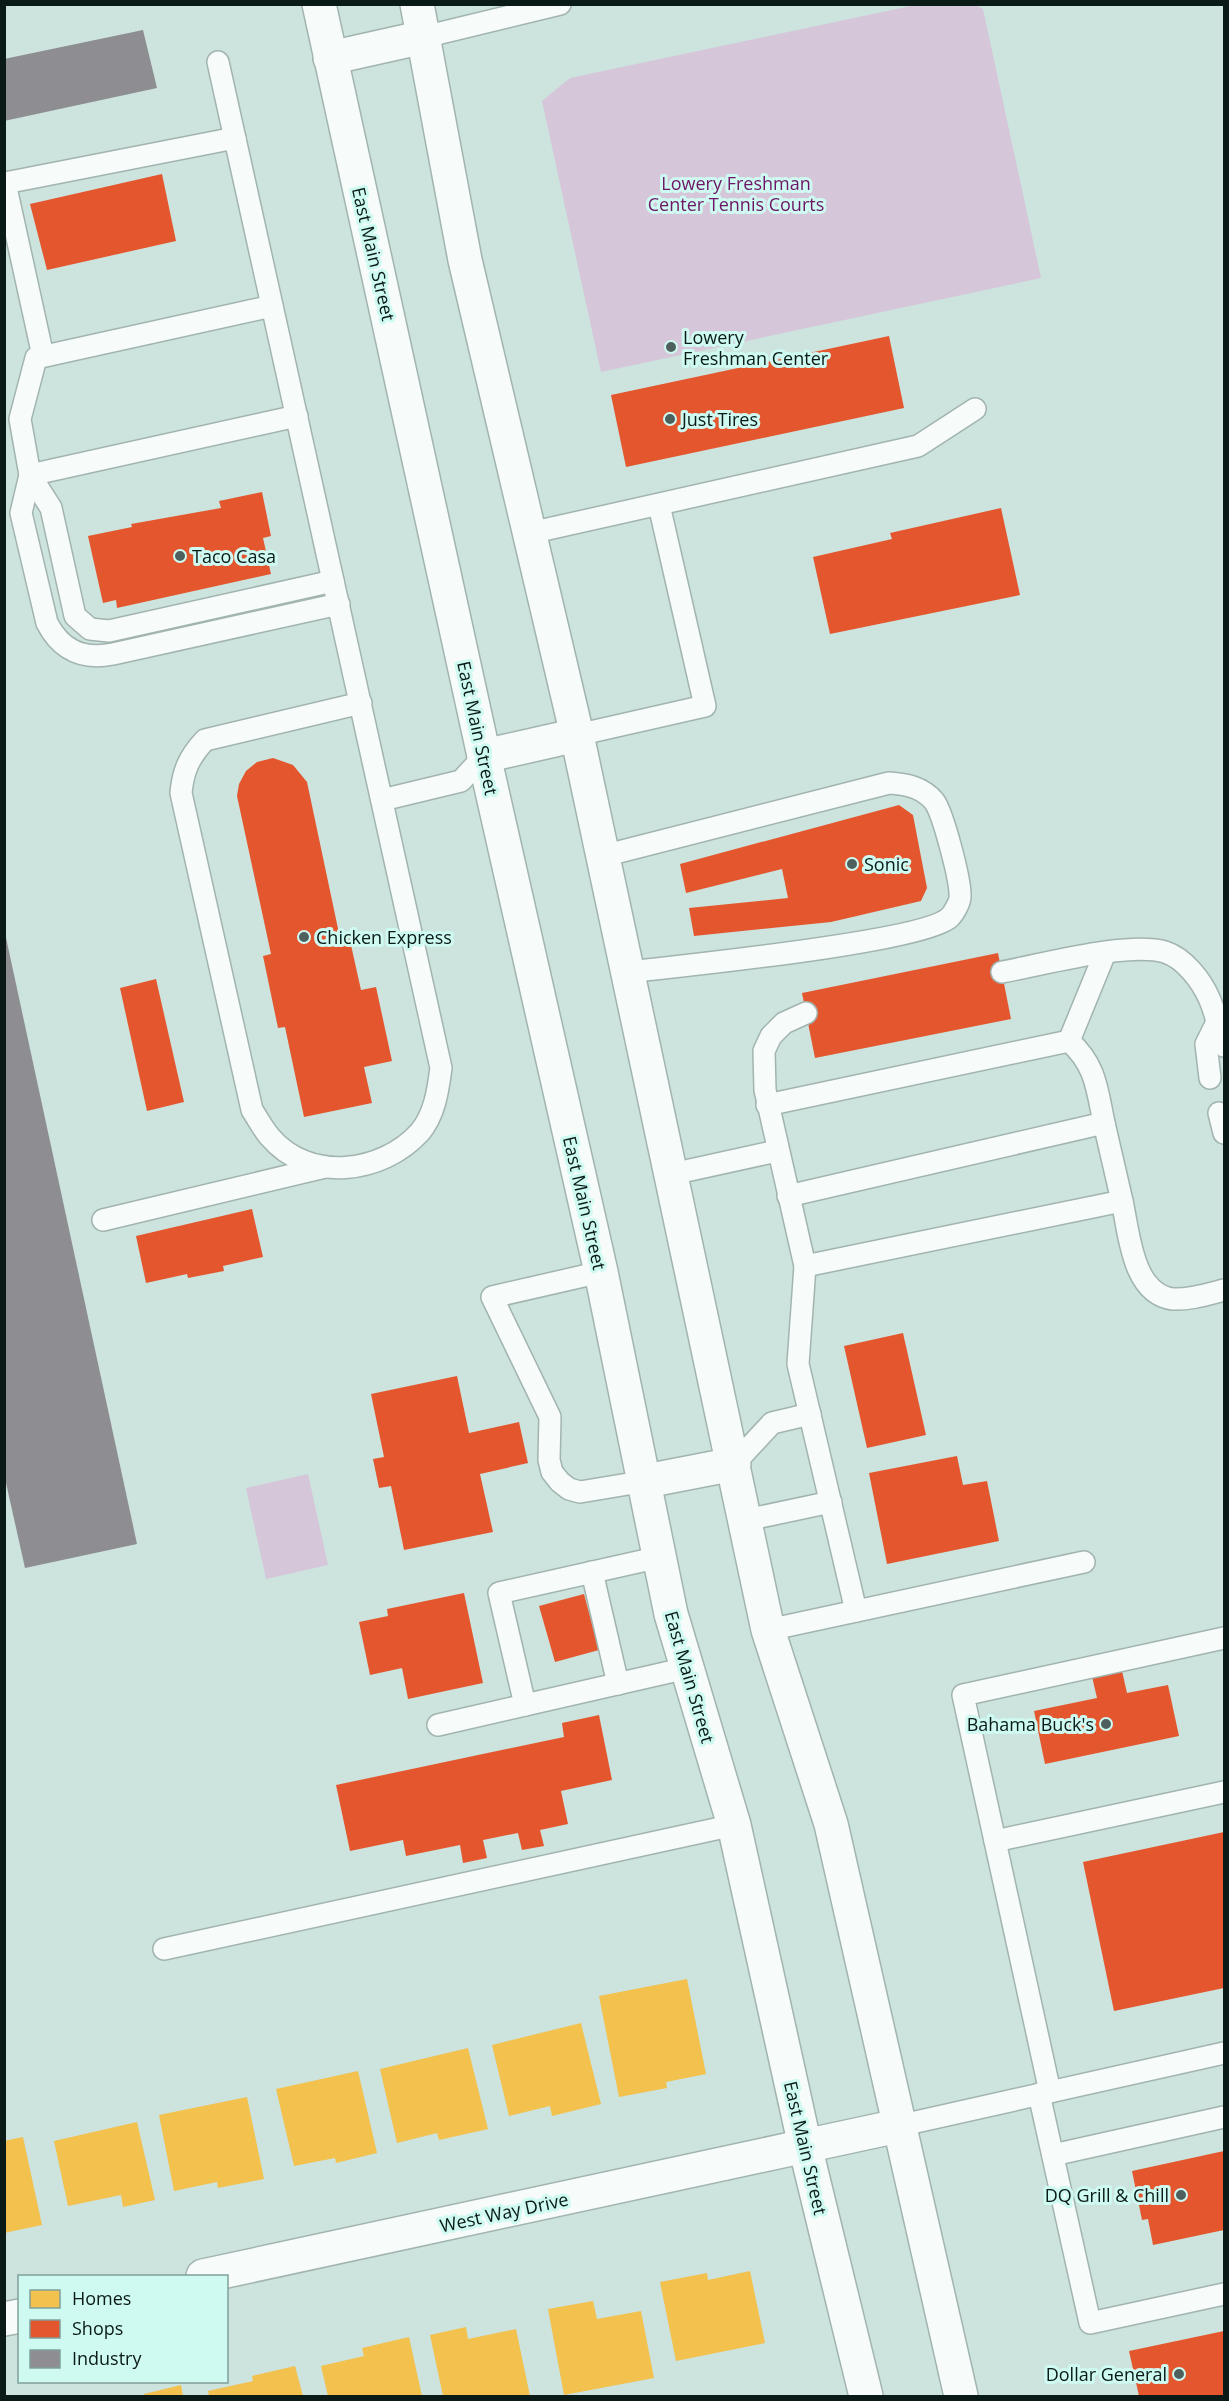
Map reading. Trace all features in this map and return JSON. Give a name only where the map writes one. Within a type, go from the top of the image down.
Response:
[{"type":"main road","name":"East Main Street","points":[[320,4],[484,756],[601,1272],[646,1481],[671,1614],[734,1825],[805,2146],[866,2397]]},
{"type":"main road","points":[[417,4],[465,260],[577,735],[768,1630],[831,1824],[961,2397]]},
{"type":"main road","points":[[330,58],[424,36]]},
{"type":"main road","points":[[484,756],[577,735]]},
{"type":"main road","points":[[646,1481],[734,1464]]},
{"type":"main road","name":"West Way Drive","points":[[212,2275],[898,2126]]},
{"type":"lane","points":[[424,36],[555,5]]},
{"type":"lane","points":[[103,1220],[326,1167],[364,1166],[395,1154],[421,1131],[436,1101],[441,1068],[218,62]]},
{"type":"lane","points":[[43,356],[5,183],[235,138]]},
{"type":"lane","points":[[272,306],[36,358],[20,419],[30,475],[51,508],[75,616],[90,629],[109,631],[333,581]]},
{"type":"lane","points":[[530,533],[918,446],[975,409]]},
{"type":"lane","points":[[30,475],[297,416]]},
{"type":"lane","points":[[30,475],[21,513],[47,623],[54,637],[66,648],[80,655],[105,656],[339,604]]},
{"type":"lane","points":[[577,735],[705,706],[659,504]]},
{"type":"lane","points":[[326,1167],[298,1158],[270,1138],[252,1110],[181,793],[183,773],[188,761],[205,740],[361,703]]},
{"type":"lane","points":[[382,800],[461,781],[484,756]]},
{"type":"lane","points":[[603,856],[889,783],[905,784],[927,795],[942,814],[946,830],[960,898],[951,917],[933,927],[908,934],[787,952],[628,972]]},
{"type":"lane","points":[[1002,972],[1126,949],[1151,949],[1168,953],[1182,962],[1209,997],[1221,1025],[1224,1046]]},
{"type":"lane","points":[[1069,1041],[1106,953]]},
{"type":"lane","points":[[806,1013],[784,1023],[771,1036],[764,1051],[767,1105],[805,1266],[798,1364],[856,1611]]},
{"type":"lane","points":[[1210,1077],[1206,1044],[1221,1025]]},
{"type":"lane","points":[[767,1105],[1069,1041]]},
{"type":"lane","points":[[1069,1041],[1085,1056],[1095,1078],[1138,1271],[1146,1284],[1172,1299],[1193,1298],[1224,1290]]},
{"type":"lane","points":[[788,1196],[1104,1123]]},
{"type":"lane","points":[[672,1174],[777,1151]]},
{"type":"lane","points":[[805,1266],[1122,1201]]},
{"type":"lane","points":[[601,1272],[492,1297],[550,1417],[549,1460],[552,1472],[560,1482],[569,1489],[580,1492],[646,1481]]},
{"type":"lane","points":[[734,1464],[772,1423],[810,1414]]},
{"type":"lane","points":[[746,1520],[831,1502]]},
{"type":"lane","points":[[525,1705],[499,1593],[660,1557]]},
{"type":"lane","points":[[768,1630],[1084,1562]]},
{"type":"lane","points":[[592,1572],[618,1684]]},
{"type":"lane","points":[[1224,1638],[963,1695],[995,1842],[1044,2093],[1053,2155],[1090,2323],[1224,2294]]},
{"type":"lane","points":[[438,1725],[687,1668]]},
{"type":"lane","points":[[995,1842],[1224,1792]]},
{"type":"lane","points":[[164,1949],[734,1825]]},
{"type":"lane","points":[[898,2126],[1224,2053]]},
{"type":"lane","points":[[1053,2155],[1224,2117]]},
{"type":"green space","name":"Lowery Freshman Center Tennis Courts","points":[[920,4],[975,5],[983,9],[1041,278],[601,372],[542,101],[570,78]]},
{"type":"green space","points":[[308,1474],[328,1565],[266,1579],[246,1488]]},
{"type":"building: Homes","points":[[687,1979],[706,2074],[666,2082],[667,2088],[619,2097],[599,1996]]},
{"type":"building: Homes","points":[[581,2023],[601,2104],[552,2116],[550,2106],[509,2116],[492,2045]]},
{"type":"building: Homes","points":[[468,2048],[488,2129],[439,2140],[437,2133],[397,2143],[380,2069]]},
{"type":"building: Homes","points":[[358,2071],[377,2153],[336,2163],[335,2158],[294,2166],[276,2089]]},
{"type":"building: Homes","points":[[247,2097],[264,2179],[218,2188],[217,2182],[174,2191],[159,2115]]},
{"type":"building: Homes","points":[[137,2122],[155,2200],[123,2207],[121,2195],[68,2206],[54,2141]]},
{"type":"building: Homes","points":[[23,2137],[42,2225],[4,2233],[4,2141]]},
{"type":"building: Homes","points":[[750,2271],[765,2343],[676,2361],[660,2282],[707,2273],[708,2280]]},
{"type":"building: Homes","points":[[593,2301],[597,2319],[641,2311],[654,2378],[564,2395],[548,2309]]},
{"type":"building: Homes","points":[[466,2327],[468,2339],[516,2329],[530,2396],[443,2396],[430,2335]]},
{"type":"building: Homes","points":[[409,2337],[422,2396],[328,2396],[321,2366],[364,2356],[362,2348]]},
{"type":"building: Homes","points":[[295,2366],[303,2396],[209,2396],[208,2391],[253,2381],[252,2376]]},
{"type":"building: Homes","points":[[181,2385],[183,2396],[145,2396],[144,2394]]},
{"type":"building: Shops","points":[[162,174],[176,241],[47,270],[30,204]]},
{"type":"building: Shops","points":[[889,336],[904,408],[626,467],[611,395]]},
{"type":"building: Shops","name":"Taco Casa","points":[[262,492],[271,536],[263,538],[271,574],[117,608],[116,600],[103,603],[88,536],[132,527],[131,524],[221,508],[219,501]]},
{"type":"building: Shops","points":[[1001,508],[1020,595],[830,634],[813,557],[892,539],[890,533]]},
{"type":"building: Shops","name":"Chicken Express","points":[[273,758],[293,765],[307,782],[340,938],[349,936],[361,990],[376,987],[392,1061],[364,1067],[372,1103],[304,1117],[285,1027],[278,1028],[263,956],[271,954],[237,796],[239,784],[246,771],[257,762]]},
{"type":"building: Shops","points":[[899,805],[913,815],[927,888],[921,901],[831,922],[694,936],[689,908],[788,898],[782,869],[686,893],[680,864]]},
{"type":"building: Shops","points":[[998,953],[1011,1019],[815,1058],[802,993]]},
{"type":"building: Shops","points":[[156,979],[184,1102],[147,1111],[120,988]]},
{"type":"building: Shops","points":[[252,1209],[263,1257],[223,1266],[224,1271],[188,1278],[187,1274],[146,1283],[136,1236]]},
{"type":"building: Shops","points":[[903,1333],[926,1435],[867,1448],[844,1346]]},
{"type":"building: Shops","points":[[457,1376],[469,1433],[519,1422],[528,1463],[480,1474],[493,1532],[404,1550],[391,1486],[379,1488],[373,1459],[384,1457],[371,1394]]},
{"type":"building: Shops","points":[[957,1456],[963,1485],[987,1481],[999,1541],[887,1564],[869,1473]]},
{"type":"building: Shops","points":[[464,1593],[483,1683],[408,1699],[402,1668],[370,1675],[359,1622],[388,1616],[387,1609]]},
{"type":"building: Shops","points":[[584,1594],[599,1650],[555,1662],[539,1606]]},
{"type":"building: Shops","name":"Bahama Buck's","points":[[1120,1662],[1127,1693],[1168,1685],[1179,1736],[1045,1764],[1034,1711],[1097,1698],[1090,1668]]},
{"type":"building: Shops","points":[[599,1715],[612,1780],[561,1791],[568,1824],[540,1830],[544,1846],[522,1850],[518,1833],[483,1840],[487,1858],[463,1863],[460,1845],[406,1856],[403,1840],[350,1851],[336,1785],[564,1737],[562,1723]]},
{"type":"building: Shops","points":[[1224,1832],[1224,1988],[1114,2011],[1083,1862]]},
{"type":"building: Shops","name":"DQ Grill & Chill","points":[[1224,2151],[1224,2230],[1153,2245],[1148,2219],[1142,2220],[1132,2171]]},
{"type":"building: Shops","name":"Dollar General","points":[[1224,2331],[1224,2396],[1139,2396],[1129,2351]]},
{"type":"building: Industry","points":[[143,30],[157,88],[4,121],[4,59]]},
{"type":"building: Industry","points":[[5,933],[137,1544],[25,1568],[4,1474]]},
{"type":"place","name":"Lowery Freshman Center","points":[[671,347]]},
{"type":"place","name":"Just Tires","points":[[670,419]]},
{"type":"place","name":"Taco Casa","points":[[180,556]]},
{"type":"place","name":"Sonic","points":[[852,864]]},
{"type":"place","name":"Chicken Express","points":[[304,937]]},
{"type":"place","name":"Bahama Buck's","points":[[1106,1724]]},
{"type":"place","name":"DQ Grill & Chill","points":[[1181,2195]]},
{"type":"place","name":"Dollar General","points":[[1179,2374]]}]
